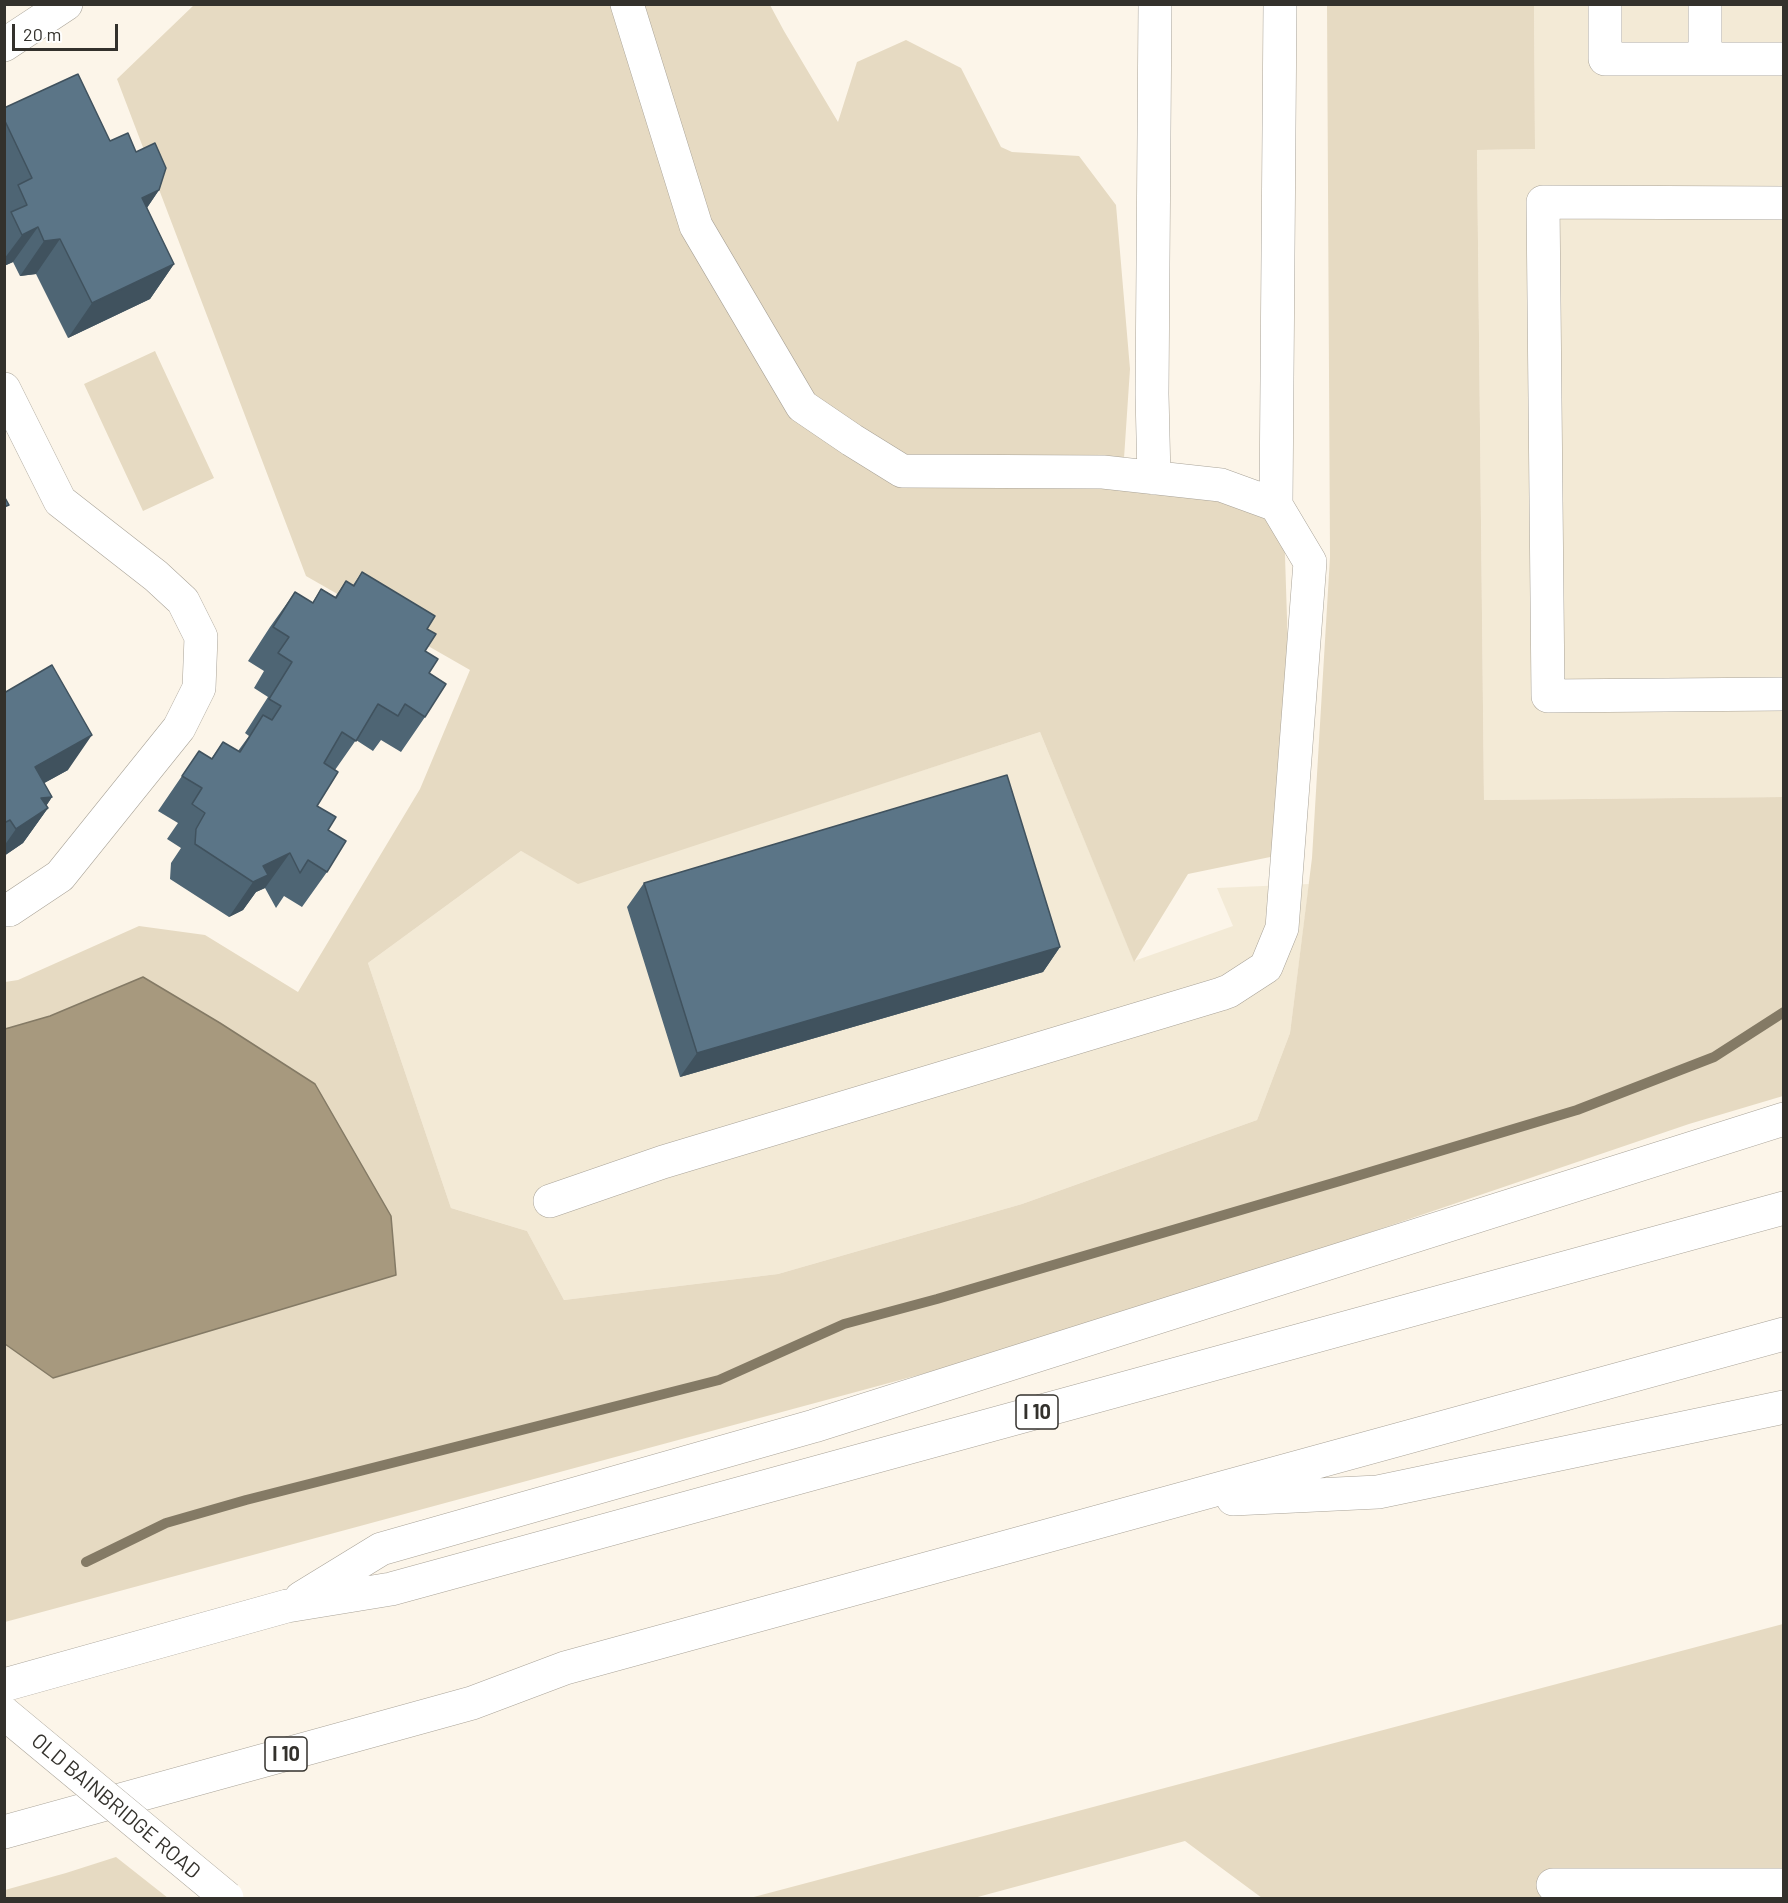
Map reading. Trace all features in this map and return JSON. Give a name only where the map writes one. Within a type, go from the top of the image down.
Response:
[{"type":"main road","points":[[4,45],[66,4]]},
{"type":"main road","points":[[627,4],[696,226],[802,406],[902,471],[1103,472],[1221,485],[1276,505]]},
{"type":"main road","points":[[1154,478],[1152,394],[1155,4]]},
{"type":"main road","points":[[550,1201],[663,1162],[1221,994],[1266,967],[1282,928],[1310,562],[1276,505],[1280,4]]},
{"type":"main road","points":[[1605,4],[1605,59],[1784,59]]},
{"type":"main road","points":[[1705,4],[1705,59]]},
{"type":"main road","points":[[1784,203],[1544,202],[1548,696],[1784,694]]},
{"type":"main road","points":[[4,389],[60,501],[156,576],[183,601],[201,637],[199,688],[179,728],[60,876],[4,910]]},
{"type":"main road","points":[[287,1606],[381,1549],[814,1426],[1784,1119]]},
{"type":"main road","name":"I 10","points":[[4,1684],[287,1606],[391,1589],[1784,1208]]},
{"type":"main road","name":"I 10","points":[[4,1832],[472,1703],[565,1668],[1784,1334]]},
{"type":"main road","points":[[1171,1503],[1378,1492],[1784,1407]]},
{"type":"main road","name":"OLD BAINBRIDGE ROAD","points":[[4,1713],[226,1899]]},
{"type":"main road","points":[[1553,1885],[1784,1885]]},
{"type":"shaded area","points":[[194,5],[770,5],[838,122],[857,62],[906,40],[961,68],[1001,147],[1012,152],[1079,156],[1116,205],[1130,369],[1122,488],[1237,500],[1284,524],[1288,650],[1275,856],[1188,874],[1134,962],[1040,732],[578,884],[521,851],[368,963],[451,1208],[527,1231],[564,1300],[778,1274],[1022,1204],[1257,1120],[1290,1033],[1312,858],[1330,557],[1327,5],[1534,5],[1535,149],[1477,150],[1484,800],[1783,797],[1783,1096],[1689,1124],[1074,1333],[5,1622],[5,1344],[54,1378],[396,1275],[50,1016],[5,1029],[5,982],[18,980],[139,926],[205,935],[298,992],[420,789],[470,670],[306,576],[117,79]]},
{"type":"shaded area","points":[[1534,5],[1783,5],[1783,797],[1484,800],[1477,150],[1535,149]]},
{"type":"shaded area","points":[[155,351],[214,478],[143,511],[84,384]]},
{"type":"shaded area","points":[[1040,732],[1134,961],[1233,926],[1217,888],[1309,884],[1290,1033],[1257,1120],[1022,1204],[778,1274],[564,1300],[527,1231],[451,1208],[368,963],[521,851],[578,883]]},
{"type":"shaded area","points":[[143,977],[315,1084],[391,1216],[396,1275],[53,1378],[5,1344],[5,1029],[50,1016]]},
{"type":"shaded area","points":[[1783,1624],[1783,1898],[1262,1898],[1185,1841],[974,1898],[750,1898]]},
{"type":"shaded area","points":[[116,1857],[168,1898],[5,1898],[5,1890]]},
{"type":"building","points":[[78,74],[110,141],[128,133],[136,152],[155,143],[166,168],[159,190],[142,198],[174,264],[92,303],[60,239],[44,241],[38,227],[22,235],[11,212],[27,205],[18,185],[32,178],[4,119],[4,108]]},
{"type":"building","points":[[4,496],[9,505],[4,507]]},
{"type":"building","points":[[362,572],[435,616],[427,629],[436,634],[425,651],[438,659],[429,673],[446,684],[425,717],[405,704],[398,716],[378,704],[356,741],[342,732],[324,763],[338,772],[317,806],[336,817],[328,830],[346,841],[327,872],[308,860],[300,873],[290,853],[263,866],[268,875],[253,882],[195,844],[196,829],[205,813],[192,804],[202,788],[182,776],[199,751],[212,759],[223,742],[240,752],[263,715],[272,720],[281,706],[269,699],[292,662],[278,653],[289,637],[273,627],[295,592],[313,603],[321,589],[336,598],[346,581],[354,586]]},
{"type":"building","points":[[52,665],[92,735],[35,767],[52,797],[41,798],[48,808],[16,829],[10,820],[4,823],[4,693]]},
{"type":"building","points":[[1007,775],[1060,947],[697,1053],[644,883]]},
{"type":"waterway","points":[[86,1562],[166,1523],[246,1500],[719,1380],[844,1324],[937,1299],[1577,1110],[1714,1057],[1784,1012]]}]
